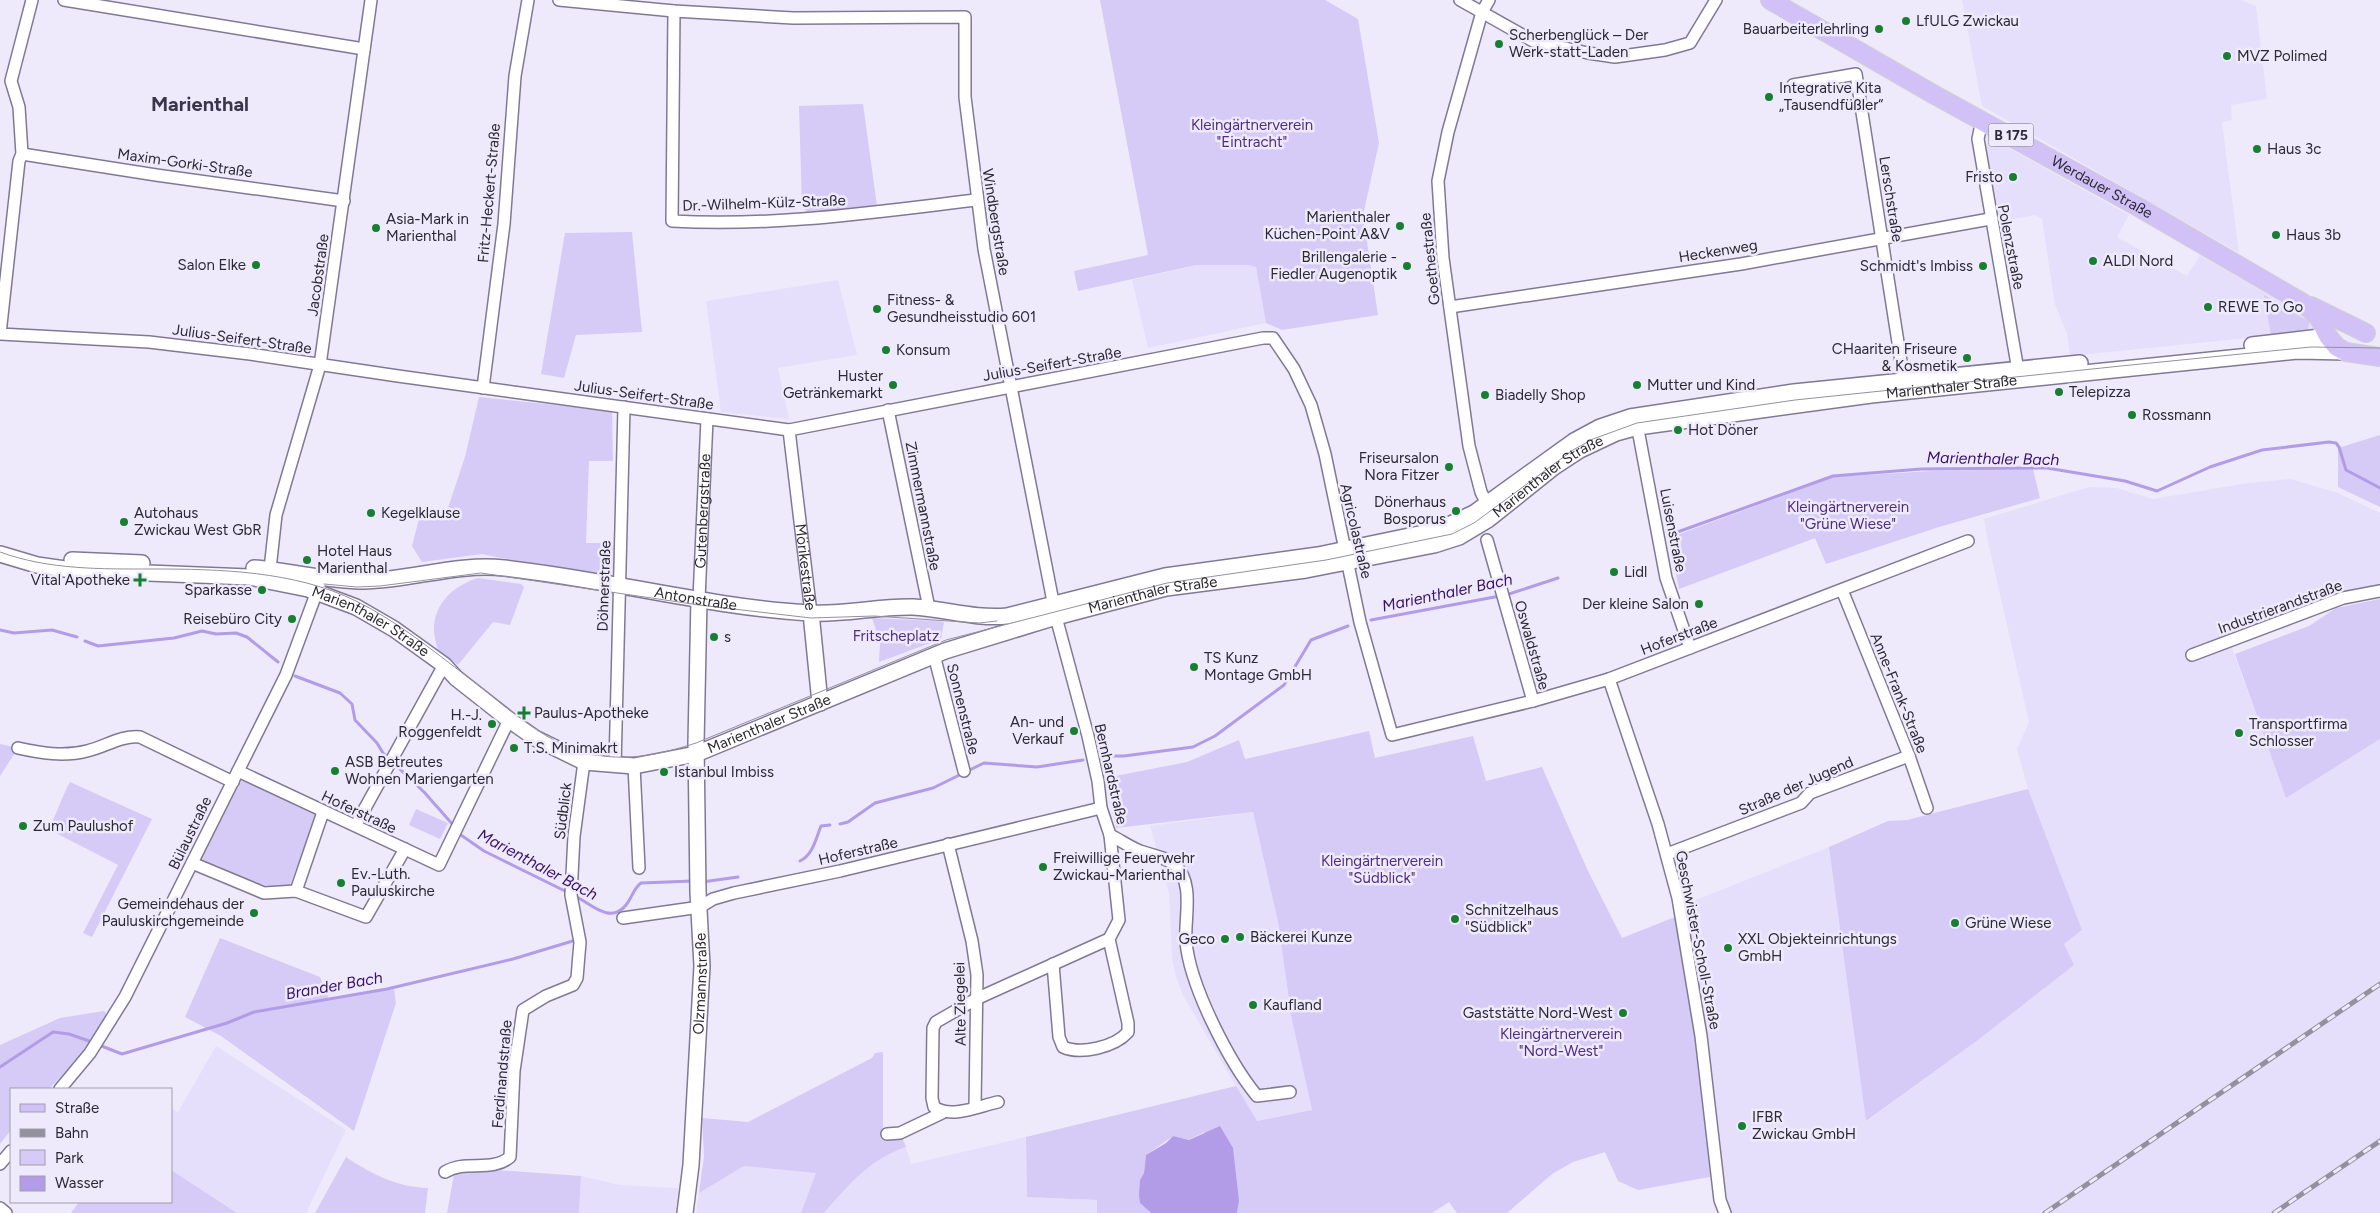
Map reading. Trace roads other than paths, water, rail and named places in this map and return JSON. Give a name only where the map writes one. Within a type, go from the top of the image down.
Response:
[{"type":"main road","name":"Werdauer Straße","points":[[1770,0],[1933,94],[2140,208],[2303,303],[2373,333]]},
{"type":"main road","name":"Werdauer Straße","points":[[2303,303],[2319,318],[2328,336],[2337,347],[2346,352]]},
{"type":"main road","name":"Werdauer Straße","points":[[2328,336],[2373,333]]},
{"type":"main road","name":"Marienthaler Straße","points":[[320,584],[394,629],[444,664],[456,678],[535,738],[584,762],[615,766],[634,766],[696,754],[934,655],[1055,611],[1166,588],[1306,570],[1346,555],[1438,530],[1490,510],[1574,442],[1600,427],[1905,386],[2328,336]]},
{"type":"main road","name":"Marienthaler Straße","points":[[2019,374],[2297,351],[2346,352]]},
{"type":"main road","points":[[2346,352],[2380,357]]},
{"type":"main road","name":"Marienthaler Straße","points":[[0,544],[21,552],[77,560],[184,564],[320,584],[338,580]]},
{"type":"main road","name":"Marienthaler Straße","points":[[0,554],[37,565],[72,570],[269,575]]},
{"type":"main road","name":"Antonstraße","points":[[338,580],[391,579],[456,568],[494,567],[699,599],[811,613],[881,607],[929,608],[989,618],[1055,611]]},
{"type":"main road","points":[[356,607],[355,590],[364,581]]},
{"type":"main road","name":"Gutenbergstraße","points":[[696,754],[699,599]]},
{"type":"main road","name":"Mörikestraße","points":[[811,613],[820,703]]},
{"type":"main road","name":"Olzmannstraße","points":[[685,1213],[691,1170],[702,966],[696,754]]},
{"type":"street","points":[[0,334],[19,161],[22,154],[19,107],[11,81],[32,0]]},
{"type":"street","points":[[64,0],[364,49]]},
{"type":"street","name":"Jacobstraße","points":[[269,575],[276,515],[320,365],[371,0]]},
{"type":"street","name":"Fritz-Heckert-Straße","points":[[483,388],[504,224],[515,76],[528,0]]},
{"type":"street","points":[[559,0],[674,11]]},
{"type":"street","points":[[1460,0],[1533,40],[1615,57],[1665,50],[1690,43],[1716,0]]},
{"type":"street","name":"Goethestraße","points":[[1489,0],[1482,12],[1448,132],[1438,181],[1443,258],[1469,446],[1476,477],[1490,510]]},
{"type":"street","name":"Windbergstraße","points":[[674,11],[793,18],[965,17],[964,97],[976,200],[1055,611]]},
{"type":"street","name":"Dr.-Wilhelm-Külz-Straße","points":[[674,11],[672,221],[708,223],[806,219],[976,200]]},
{"type":"street","name":"Lerschstraße","points":[[1793,85],[1856,74],[1905,386]]},
{"type":"street","name":"Polenzstraße","points":[[1982,120],[1978,139],[1990,219],[2019,374]]},
{"type":"street","name":"Maxim-Gorki-Straße","points":[[22,154],[156,175],[344,200]]},
{"type":"street","name":"Heckenweg","points":[[1450,307],[1741,264],[1990,219]]},
{"type":"street","name":"Julius-Seifert-Straße","points":[[0,334],[149,342],[250,354],[789,430],[1263,338],[1273,338],[1276,341]]},
{"type":"street","name":"Agricolastraße","points":[[1276,341],[1294,370],[1311,405],[1324,454],[1360,622],[1392,735]]},
{"type":"street","name":"Döhnerstraße","points":[[615,766],[624,407]]},
{"type":"street","name":"Zimmermannstraße","points":[[888,410],[929,608]]},
{"type":"street","name":"Gutenbergstraße","points":[[699,599],[707,419]]},
{"type":"street","name":"Luisenstraße","points":[[1637,421],[1666,578],[1690,648]]},
{"type":"street","name":"Mörikestraße","points":[[789,430],[811,613]]},
{"type":"street","name":"Oswaldstraße","points":[[1487,540],[1533,701]]},
{"type":"street","name":"Hoferstraße","points":[[1392,735],[1533,701],[1609,679],[1968,541]]},
{"type":"street","name":"Bülaustraße","points":[[61,1088],[90,1053],[125,996],[293,661],[320,584]]},
{"type":"street","name":"Anne-Frank-Straße","points":[[1842,590],[1909,756],[1927,808]]},
{"type":"street","name":"Industrierandstraße","points":[[2192,655],[2343,598],[2380,591]]},
{"type":"street","name":"Bernhardstraße","points":[[1055,611],[1088,736],[1098,781],[1101,808],[1110,835],[1138,850],[1167,860],[1181,872],[1187,893],[1185,918],[1190,967],[1218,1030],[1241,1076],[1257,1096],[1290,1092]]},
{"type":"street","name":"Sonnenstraße","points":[[934,655],[964,770]]},
{"type":"street","points":[[359,819],[444,664]]},
{"type":"street","name":"Geschwister-Scholl-Straße","points":[[1609,679],[1667,854],[1678,898],[1694,986],[1711,1112],[1720,1200],[1725,1213]]},
{"type":"street","name":"Hoferstraße","points":[[238,771],[439,865],[509,720]]},
{"type":"street","points":[[18,748],[40,753],[78,753],[129,736],[140,737],[233,782]]},
{"type":"street","name":"Straße der Jugend","points":[[1667,854],[1801,804],[1810,793],[1909,756]]},
{"type":"street","name":"Südblick","points":[[571,892],[574,836],[584,762]]},
{"type":"street","points":[[634,766],[639,868]]},
{"type":"street","name":"Hoferstraße","points":[[623,918],[699,900],[713,899],[840,871],[1101,808]]},
{"type":"street","points":[[296,892],[323,812]]},
{"type":"street","points":[[976,999],[1109,939],[1119,920],[1110,835]]},
{"type":"street","name":"Alte Ziegelei","points":[[948,844],[972,941],[976,975],[975,1107]]},
{"type":"street","points":[[192,863],[264,893],[296,892],[366,917],[404,850]]},
{"type":"street","name":"Ferdinandstraße","points":[[445,1172],[454,1166],[502,1164],[510,1157],[514,1071],[523,1010],[546,996],[573,984],[577,978],[580,942],[571,892]]},
{"type":"street","points":[[1053,964],[1059,1037],[1063,1047],[1071,1051],[1087,1049],[1103,1046],[1121,1039],[1128,1032],[1128,1023],[1109,939]]},
{"type":"street","name":"Alte Ziegelei","points":[[942,1113],[934,1107],[932,1098],[933,1028],[936,1022],[976,999]]},
{"type":"street","points":[[887,1134],[900,1133],[942,1113],[998,1102]]},
{"type":"street","points":[[0,1164],[10,1152]]},
{"type":"street","points":[[0,1208],[6,1213]]},
{"type":"water","points":[[1220,1126],[1233,1148],[1239,1201],[1237,1213],[1151,1213],[1140,1203],[1139,1195],[1140,1180],[1144,1173],[1146,1155],[1166,1143],[1173,1136],[1189,1140]]},
{"type":"waterway","name":"Marienthaler Bach","points":[[1672,534],[1833,476],[1921,469],[2047,468],[2125,481],[2157,491],[2210,467],[2262,450],[2329,442],[2336,443],[2339,447],[2346,470],[2380,488]]},
{"type":"waterway","name":"Marienthaler Bach","points":[[1506,595],[1558,578]]},
{"type":"waterway","name":"Marienthaler Bach","points":[[1371,620],[1500,596]]},
{"type":"waterway","name":"Marienthaler Bach","points":[[1102,756],[1124,756],[1193,747],[1215,736],[1284,685],[1311,640],[1348,626]]},
{"type":"waterway","name":"Marienthaler Bach","points":[[0,630],[14,633],[52,630],[77,637]]},
{"type":"waterway","name":"Marienthaler Bach","points":[[85,641],[98,646],[174,638],[202,631],[216,634],[236,633],[247,637],[278,662]]},
{"type":"waterway","name":"Marienthaler Bach","points":[[295,676],[340,693],[352,704],[355,720],[377,743],[383,753],[424,792],[454,826]]},
{"type":"waterway","name":"Marienthaler Bach","points":[[840,824],[848,822],[875,803],[933,788],[984,763],[1037,767],[1083,760]]},
{"type":"waterway","name":"Marienthaler Bach","points":[[800,861],[808,855],[816,841],[821,826],[830,825]]},
{"type":"waterway","name":"Marienthaler Bach","points":[[458,833],[484,851],[569,893]]},
{"type":"waterway","name":"Marienthaler Bach","points":[[702,882],[738,877]]},
{"type":"waterway","name":"Marienthaler Bach","points":[[575,896],[600,911],[613,913],[620,911],[626,905],[641,883],[693,881]]},
{"type":"waterway","name":"Brander Bach","points":[[99,1045],[122,1054],[227,1023],[254,1012],[387,989],[513,959],[576,940]]},
{"type":"waterway","name":"Brander Bach","points":[[0,1067],[53,1032],[69,1034],[92,1042]]},
{"type":"tram line","points":[[0,552],[37,562],[75,567],[231,571],[308,583],[356,601],[399,626],[547,736],[584,752],[615,757],[639,756],[662,753],[696,743],[946,640],[1167,583],[1326,560],[1452,534],[1474,523],[1573,450],[1593,439],[1637,423],[1795,400],[2121,366],[2311,347],[2380,348]]},
{"type":"tram line","points":[[324,584],[357,587],[380,586],[481,573],[699,605],[811,618],[874,616],[979,623],[997,621]]},
{"type":"railway","points":[[2045,1213],[2380,984]]},
{"type":"railway","points":[[2274,1213],[2380,1141]]},
{"type":"place","name":"LfULG Zwickau","points":[[1906,21]]},
{"type":"place","name":"Bauarbeiterlehrling","points":[[1879,29]]},
{"type":"place","name":"Scherbenglück – Der Werk-statt-Laden","points":[[1499,44]]},
{"type":"place","name":"MVZ Polimed","points":[[2227,56]]},
{"type":"place","name":"Integrative Kita „Tausendfüßler“","points":[[1769,97]]},
{"type":"place","name":"Haus 3c","points":[[2257,149]]},
{"type":"place","name":"Fristo","points":[[2013,177]]},
{"type":"place","name":"Marienthaler Küchen-Point A&V","points":[[1400,226]]},
{"type":"place","name":"Asia-Mark in Marienthal","points":[[376,228]]},
{"type":"place","name":"Haus 3b","points":[[2276,235]]},
{"type":"place","name":"ALDI Nord","points":[[2093,261]]},
{"type":"place","name":"Salon Elke","points":[[256,265]]},
{"type":"place","name":"Brillengalerie - Fiedler Augenoptik","points":[[1407,266]]},
{"type":"place","name":"Schmidt's Imbiss","points":[[1983,266]]},
{"type":"place","name":"REWE To Go","points":[[2208,307]]},
{"type":"place","name":"Fitness- & Gesundheisstudio 601","points":[[877,309]]},
{"type":"place","name":"Konsum","points":[[886,350]]},
{"type":"place","name":"CHaariten Friseure & Kosmetik","points":[[1967,358]]},
{"type":"place","name":"Huster Getränkemarkt","points":[[893,385]]},
{"type":"place","name":"Mutter und Kind","points":[[1637,385]]},
{"type":"place","name":"Telepizza","points":[[2059,392]]},
{"type":"place","name":"Biadelly Shop","points":[[1485,395]]},
{"type":"place","name":"Rossmann","points":[[2132,415]]},
{"type":"place","name":"Hot Döner","points":[[1678,430]]},
{"type":"place","name":"Friseursalon Nora Fitzer","points":[[1449,467]]},
{"type":"place","name":"Dönerhaus Bosporus","points":[[1456,511]]},
{"type":"place","name":"Kegelklause","points":[[371,513]]},
{"type":"place","name":"Autohaus Zwickau West GbR","points":[[124,522]]},
{"type":"place","name":"Hotel Haus Marienthal","points":[[307,560]]},
{"type":"place","name":"Lidl","points":[[1614,572]]},
{"type":"place","name":"Vital Apotheke","points":[[140,580]]},
{"type":"place","name":"Sparkasse","points":[[262,590]]},
{"type":"place","name":"Der kleine Salon","points":[[1699,604]]},
{"type":"place","name":"Reisebüro City","points":[[292,619]]},
{"type":"place","name":"s","points":[[714,637]]},
{"type":"place","name":"TS Kunz Montage GmbH","points":[[1194,667]]},
{"type":"place","name":"Paulus-Apotheke","points":[[524,713]]},
{"type":"place","name":"H.-J. Roggenfeldt","points":[[492,724]]},
{"type":"place","name":"An- und Verkauf","points":[[1074,731]]},
{"type":"place","name":"Transportfirma Schlosser","points":[[2239,733]]},
{"type":"place","name":"T.S. Minimakrt","points":[[514,748]]},
{"type":"place","name":"ASB Betreutes Wohnen Mariengarten","points":[[335,771]]},
{"type":"place","name":"Istanbul Imbiss","points":[[664,772]]},
{"type":"place","name":"Zum Paulushof","points":[[23,826]]},
{"type":"place","name":"Freiwillige Feuerwehr Zwickau-Marienthal","points":[[1043,867]]},
{"type":"place","name":"Ev.-Luth. Pauluskirche","points":[[341,883]]},
{"type":"place","name":"Gemeindehaus der Pauluskirchgemeinde","points":[[254,913]]},
{"type":"place","name":"Schnitzelhaus \"Südblick\"","points":[[1455,919]]},
{"type":"place","name":"Grüne Wiese","points":[[1955,923]]},
{"type":"place","name":"Bäckerei Kunze","points":[[1240,937]]},
{"type":"place","name":"Geco","points":[[1225,939]]},
{"type":"place","name":"XXL Objekteinrichtungs GmbH","points":[[1728,948]]},
{"type":"place","name":"Kaufland","points":[[1253,1005]]},
{"type":"place","name":"Gaststätte Nord-West","points":[[1623,1013]]},
{"type":"place","name":"IFBR Zwickau GmbH","points":[[1742,1126]]},
{"type":"district","name":"Marienthal","points":[[200,104]]},
{"type":"park label","name":"Kleingärtnerverein \"Eintracht\"","points":[[1252,134]]},
{"type":"park label","name":"Kleingärtnerverein \"Grüne Wiese\"","points":[[1848,516]]},
{"type":"park label","name":"Fritscheplatz","points":[[896,636]]},
{"type":"park label","name":"Kleingärtnerverein \"Südblick\"","points":[[1382,870]]},
{"type":"park label","name":"Kleingärtnerverein \"Nord-West\"","points":[[1561,1042]]}]
